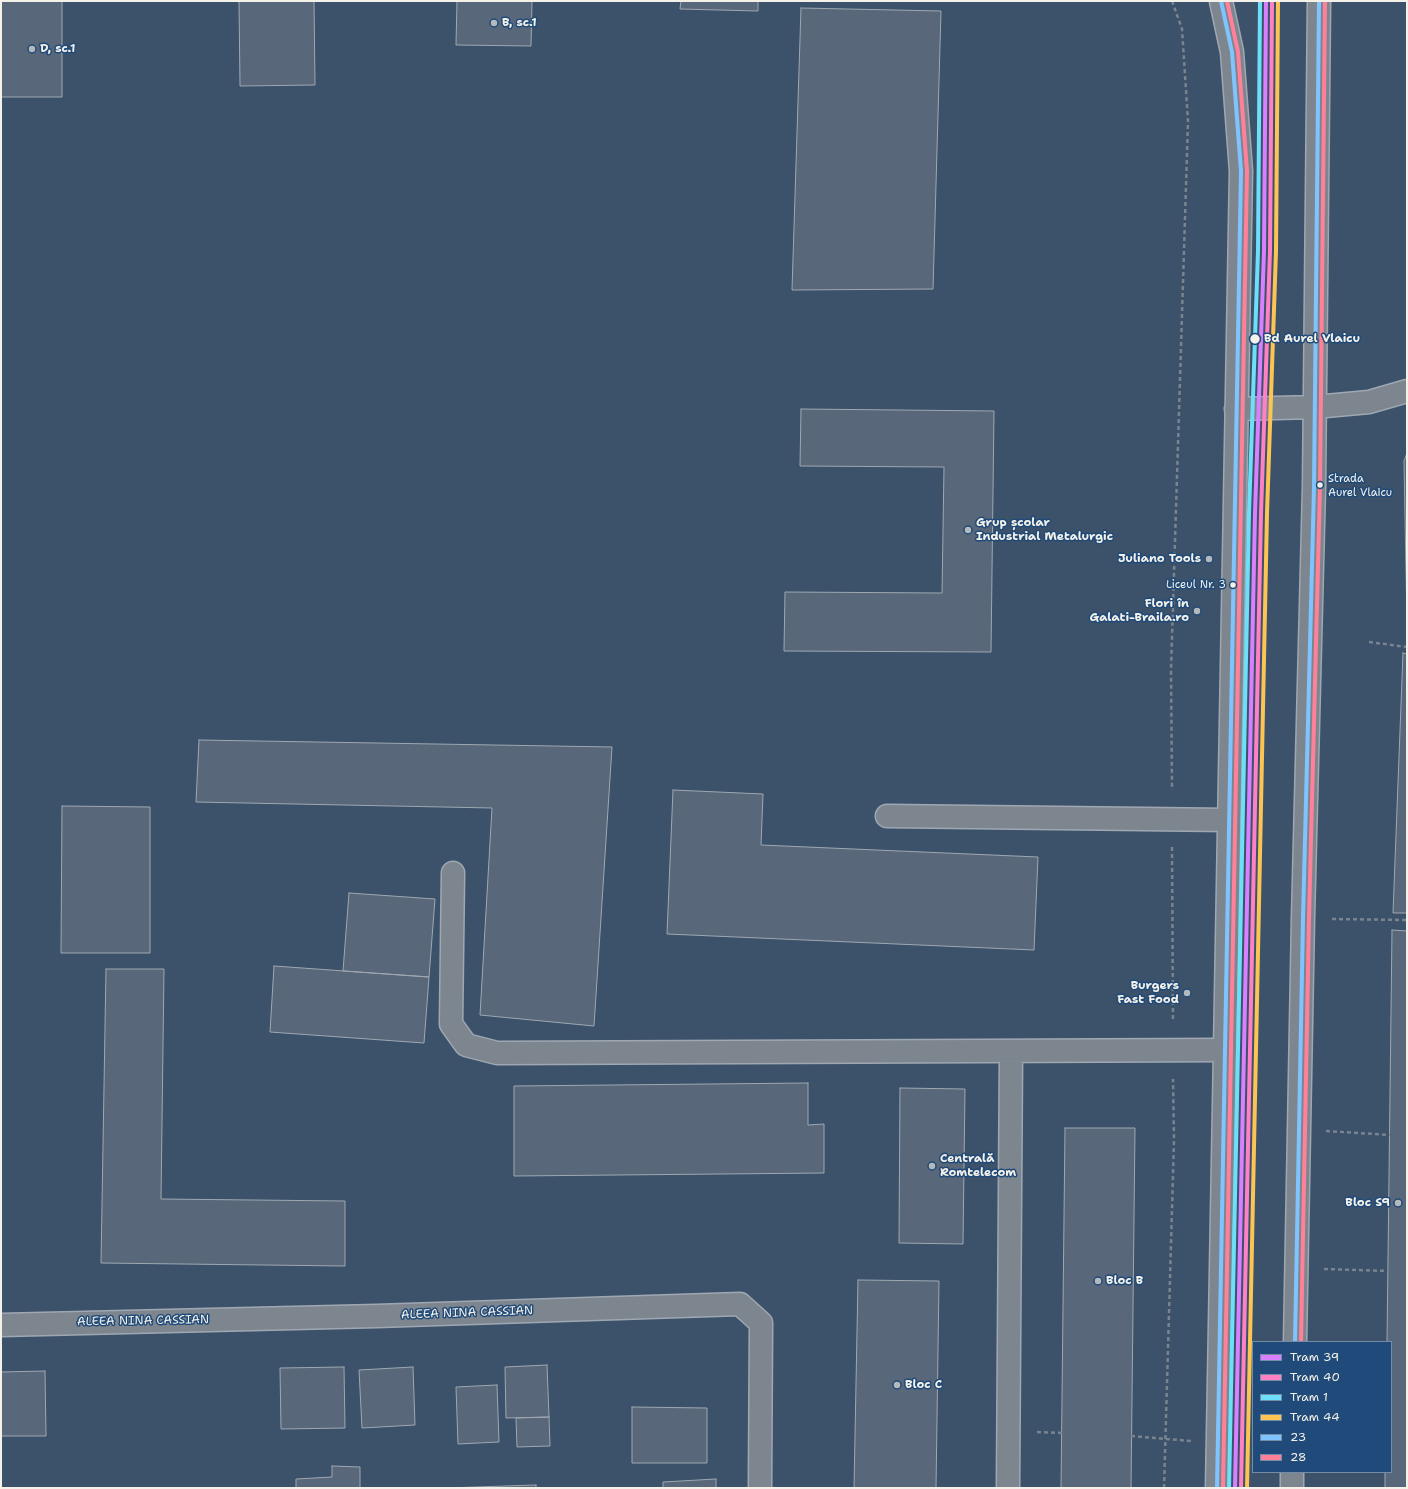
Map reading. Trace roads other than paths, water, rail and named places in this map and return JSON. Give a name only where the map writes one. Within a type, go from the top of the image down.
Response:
[{"type":"main road","points":[[1217,1488],[1241,171],[1232,52],[1221,1]]},
{"type":"main road","points":[[1295,1341],[1303,918],[1314,487],[1319,1]]},
{"type":"main road","points":[[1236,409],[1315,408],[1369,402],[1407,391]]},
{"type":"main road","points":[[888,816],[1228,820]]},
{"type":"main road","points":[[454,873],[451,1024],[466,1045],[497,1053],[1225,1050]]},
{"type":"main road","points":[[1008,1488],[1011,1052]]},
{"type":"main road","name":"ALEEA NINA CASSIAN","points":[[1,1325],[740,1304],[761,1323],[760,1488]]},
{"type":"main road","points":[[1292,1473],[1292,1488]]},
{"type":"tram line","name":"1","points":[[1229,1488],[1249,513],[1258,251],[1260,1]]},
{"type":"tram line","name":"39","points":[[1235,1488],[1255,513],[1264,251],[1266,1]]},
{"type":"tram line","name":"40","points":[[1241,1488],[1261,513],[1270,251],[1272,1]]},
{"type":"tram line","name":"44","points":[[1247,1488],[1267,513],[1276,251],[1278,1]]},
{"type":"place","name":"B, sc.1","points":[[494,23]]},
{"type":"place","name":"D, sc.1","points":[[32,49]]},
{"type":"place","name":"Bd Aurel Vlaicu","points":[[1255,339]]},
{"type":"place","name":"Strada Aurel Vlaicu","points":[[1320,485]]},
{"type":"place","name":"Grup școlar Industrial Metalurgic","points":[[968,530]]},
{"type":"place","name":"Juliano Tools","points":[[1209,559]]},
{"type":"place","name":"Liceul Nr. 3","points":[[1233,585]]},
{"type":"place","name":"Flori în Galati-Braila.ro","points":[[1197,611]]},
{"type":"place","name":"Burgers Fast Food","points":[[1187,993]]},
{"type":"place","name":"Centrală Romtelecom","points":[[932,1166]]},
{"type":"place","name":"Bloc S9","points":[[1398,1203]]},
{"type":"place","name":"Bloc B","points":[[1098,1281]]},
{"type":"place","name":"Bloc C","points":[[897,1385]]}]
